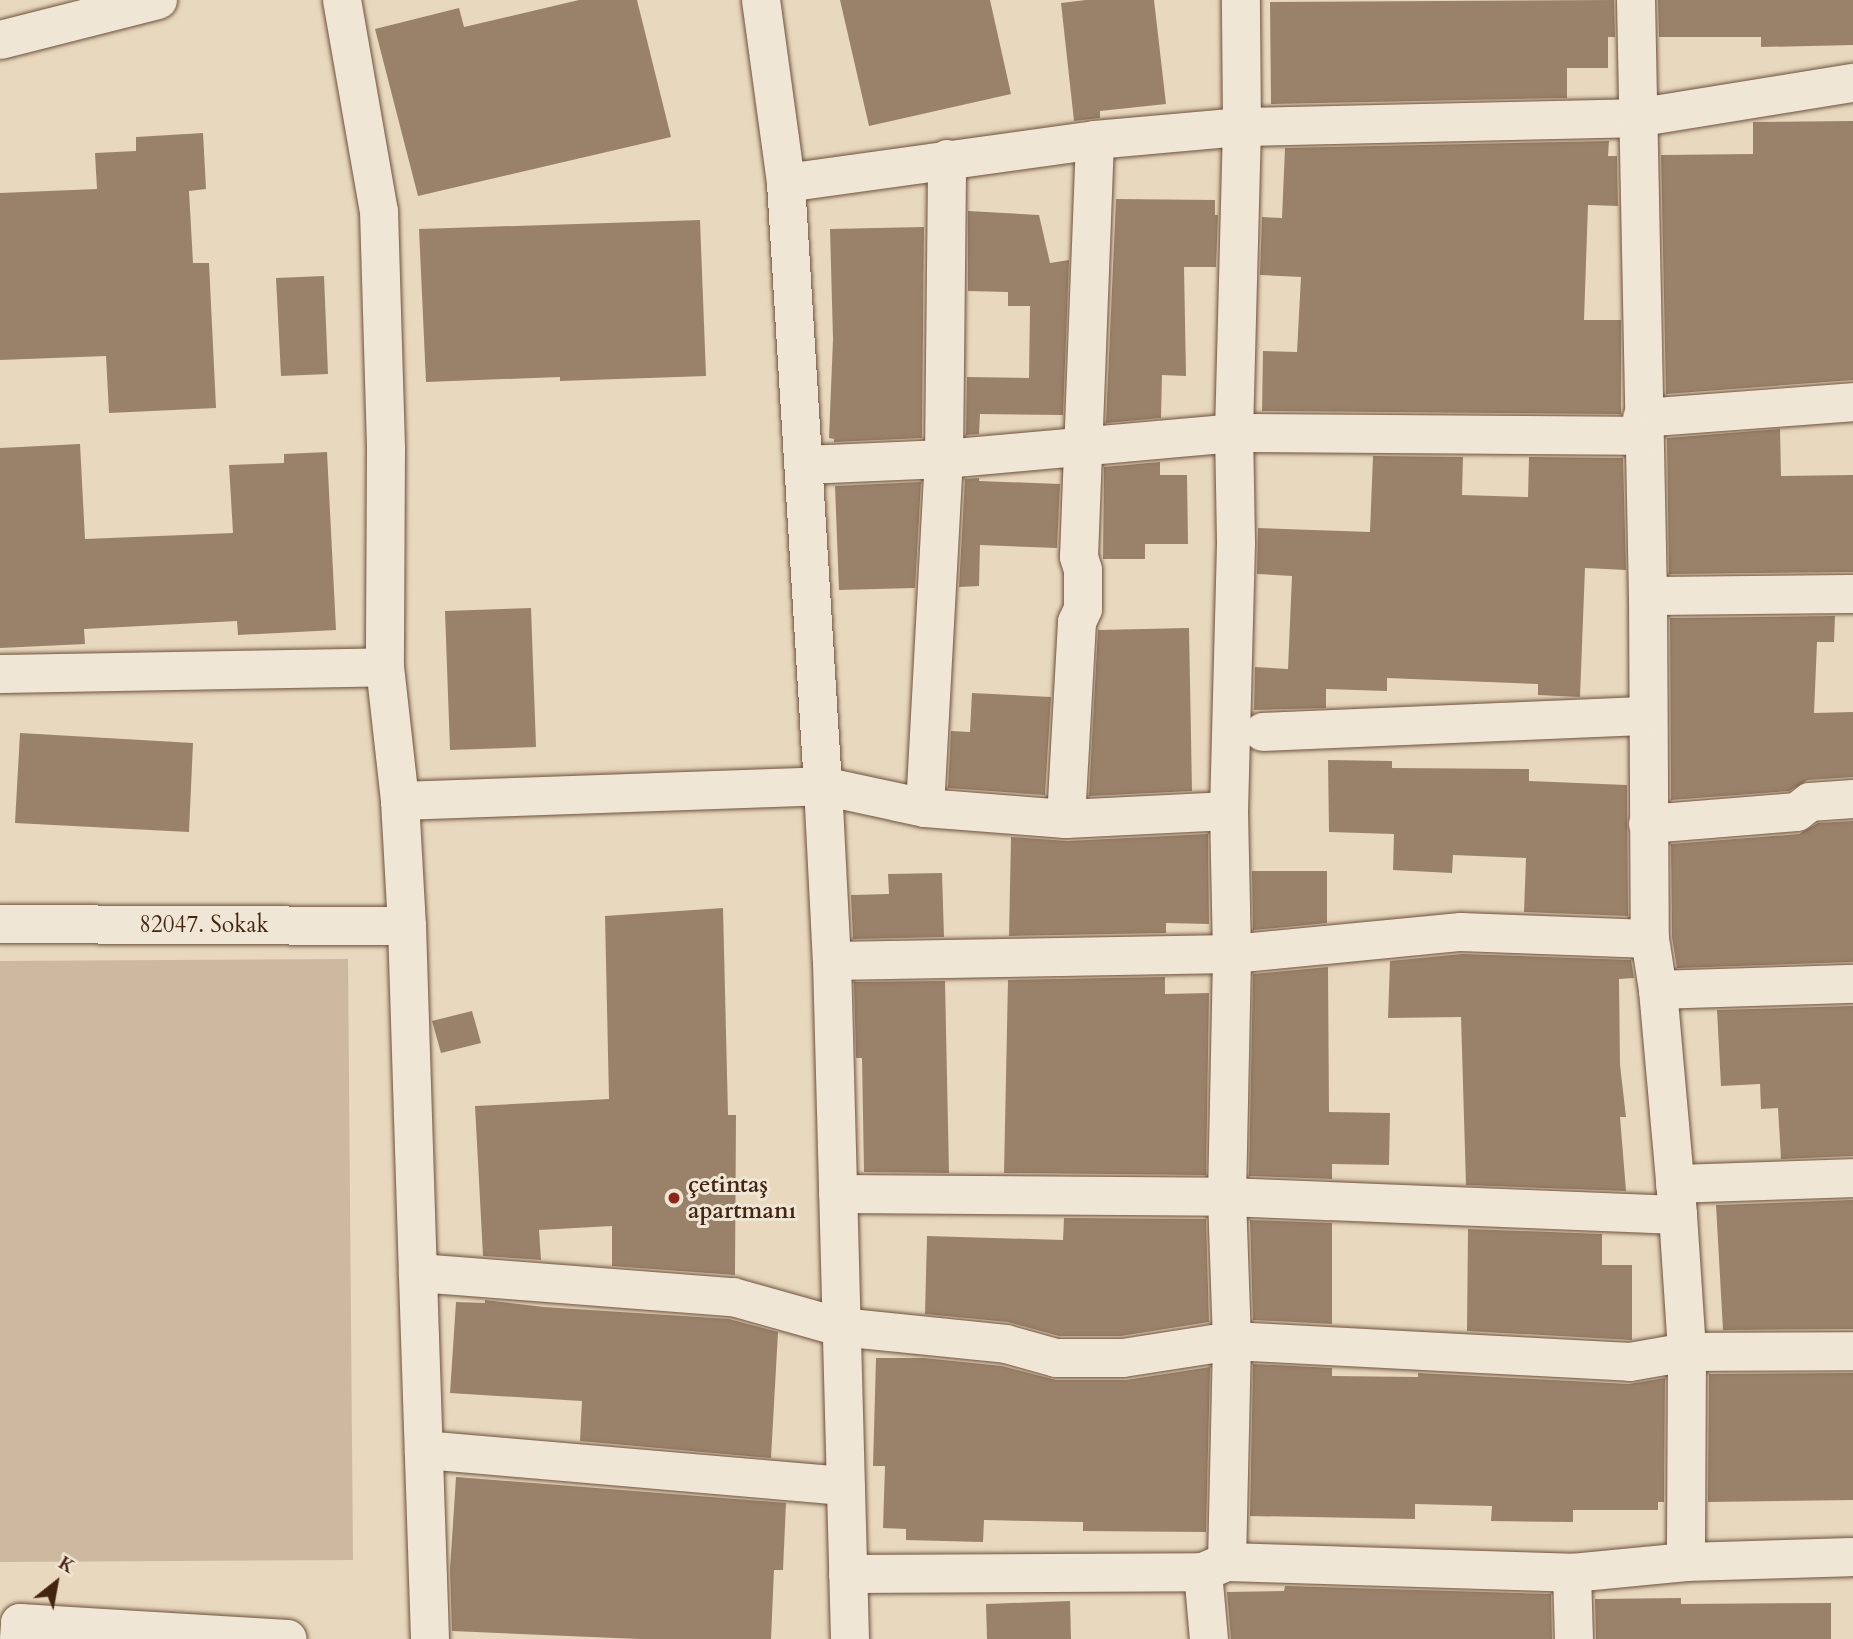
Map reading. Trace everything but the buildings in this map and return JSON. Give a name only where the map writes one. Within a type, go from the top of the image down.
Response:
[{"type":"street","points":[[0,40],[158,0]]},
{"type":"street","points":[[342,0],[379,211],[386,450],[385,667],[400,802],[407,926],[430,1639]]},
{"type":"street","points":[[761,0],[786,183],[805,465],[832,961],[850,1639]]},
{"type":"street","points":[[1209,1639],[1232,1341],[1227,1197],[1232,954],[1228,811],[1236,543],[1234,433],[1242,127],[1241,0]]},
{"type":"street","points":[[1636,0],[1642,427],[1648,596],[1650,939],[1658,990],[1677,1199],[1687,1352],[1686,1562]]},
{"type":"street","points":[[786,183],[1095,140],[1242,127],[1636,118],[1853,83]]},
{"type":"street","points":[[1066,819],[1077,622],[1083,609],[1083,570],[1079,557],[1095,140]]},
{"type":"street","points":[[925,808],[944,459],[947,159]]},
{"type":"street","points":[[805,465],[944,459],[1234,433],[1642,427],[1853,402]]},
{"type":"street","points":[[1648,596],[1853,594]]},
{"type":"street","points":[[0,674],[385,667]]},
{"type":"street","points":[[1263,732],[1648,716]]},
{"type":"street","points":[[400,802],[822,786],[925,808],[1066,819],[1228,811]]},
{"type":"street","points":[[1648,824],[1797,812],[1811,802],[1853,799]]},
{"type":"street","name":"82047. Sokak","points":[[0,924],[407,926]]},
{"type":"street","points":[[832,961],[1232,954],[1461,932],[1650,939]]},
{"type":"street","points":[[1658,990],[1853,984]]},
{"type":"street","points":[[838,1194],[1677,1199],[1853,1178]]},
{"type":"street","points":[[418,1273],[733,1297],[841,1327],[1006,1344],[1056,1359],[1123,1358],[1232,1341],[1630,1362],[1687,1352],[1853,1351]]},
{"type":"street","points":[[424,1450],[845,1486]]},
{"type":"street","points":[[848,1574],[1215,1567],[1572,1573],[1686,1562],[1853,1557]]},
{"type":"street","points":[[1572,1573],[1574,1639]]},
{"type":"street","points":[[13,1628],[288,1639]]},
{"type":"shaded area","points":[[348,959],[353,1560],[0,1562],[0,961]]},
{"type":"place","name":"çetintaş apartmanı","points":[[674,1198]]}]
